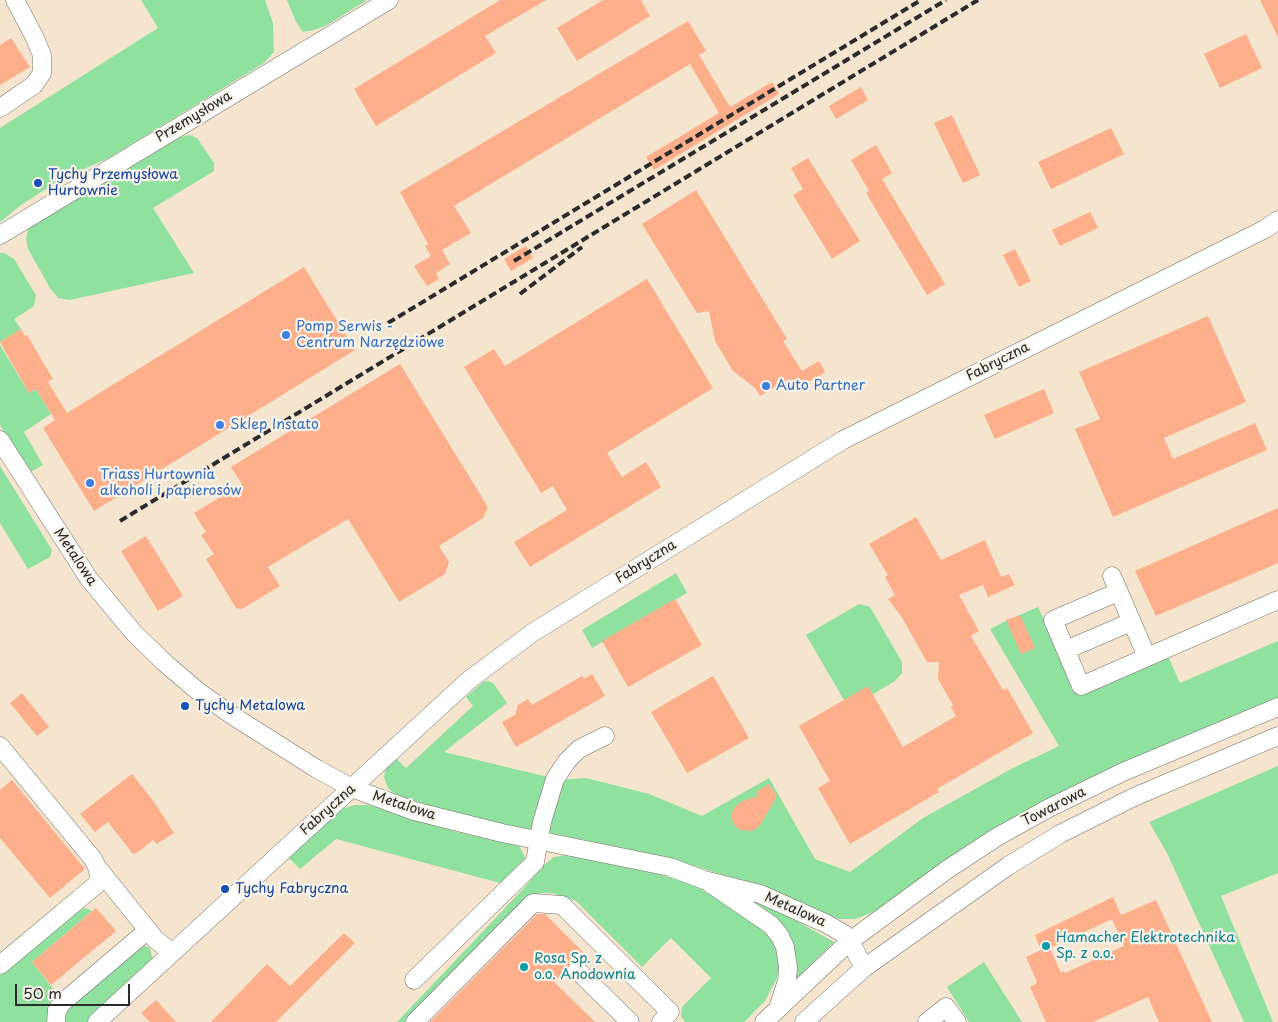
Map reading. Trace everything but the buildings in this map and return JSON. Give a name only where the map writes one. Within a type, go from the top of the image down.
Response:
[{"type":"street","points":[[0,108],[34,85],[42,73],[42,55],[15,0]]},
{"type":"street","name":"Przemysłowa","points":[[0,235],[389,0]]},
{"type":"street","name":"Fabryczna","points":[[97,1022],[469,680],[532,633],[843,440],[1247,238],[1278,220]]},
{"type":"street","name":"Metalowa","points":[[0,440],[88,579],[134,633],[199,692],[233,716],[318,769],[352,788],[414,811],[502,833],[670,867],[704,880],[760,894],[836,929],[850,941]]},
{"type":"street","points":[[1147,657],[1115,584],[1052,620],[1081,686],[1278,600]]},
{"type":"street","points":[[1066,650],[1131,622]]},
{"type":"street","name":"Towarowa","points":[[764,1022],[850,941],[948,869],[997,837],[1047,809],[1124,772],[1278,707]]},
{"type":"street","points":[[414,980],[535,862],[542,822],[555,779],[567,761],[580,749],[605,736]]},
{"type":"street","name":"Towarowa","points":[[814,1019],[864,968],[1008,866],[1060,834],[1134,797],[1278,736]]},
{"type":"street","points":[[0,746],[93,859],[97,867],[155,939],[171,952]]},
{"type":"street","points":[[0,965],[97,884],[99,876],[97,867]]},
{"type":"street","points":[[704,880],[771,925],[780,936],[785,947],[788,967],[787,981],[779,1007]]},
{"type":"street","points":[[415,1022],[533,903],[562,905],[668,1019]]},
{"type":"street","points":[[56,1022],[57,1010],[62,1003],[148,930]]},
{"type":"street","points":[[850,941],[864,968]]},
{"type":"street","points":[[577,970],[630,1022]]},
{"type":"street","points":[[927,1022],[946,1007],[957,1022]]},
{"type":"green space","points":[[141,0],[265,0],[273,23],[274,52],[264,63],[109,158],[63,178],[21,205],[0,222],[0,128],[158,28]]},
{"type":"green space","points":[[287,0],[367,0],[327,25],[303,32],[296,22]]},
{"type":"green space","points":[[189,135],[197,138],[214,163],[214,171],[153,208],[194,273],[70,300],[58,298],[50,288],[28,249],[26,239],[28,229],[180,137]]},
{"type":"green space","points":[[0,253],[4,253],[14,259],[36,295],[34,306],[14,319],[21,329],[0,342]]},
{"type":"green space","points":[[0,345],[29,393],[36,389],[51,414],[24,432],[43,465],[29,473],[0,425]]},
{"type":"green space","points":[[0,466],[52,550],[50,557],[28,569],[0,523]]},
{"type":"green space","points":[[676,573],[687,593],[592,648],[582,630]]},
{"type":"green space","points":[[859,604],[870,607],[902,662],[902,673],[895,681],[873,694],[844,700],[806,635]]},
{"type":"green space","points":[[1038,607],[1077,692],[1167,654],[1180,683],[1278,641],[1278,698],[1232,717],[884,908],[855,919],[839,919],[824,915],[757,885],[661,856],[550,833],[547,830],[559,780],[586,778],[649,794],[702,816],[769,778],[815,859],[850,872],[923,818],[1013,768],[1059,746],[990,629]]},
{"type":"green space","points":[[483,682],[493,683],[507,703],[444,752],[548,777],[533,827],[527,830],[463,816],[397,796],[388,788],[384,777],[386,765],[395,757],[406,768],[473,706],[466,697]]},
{"type":"green space","points":[[1278,766],[1278,873],[1221,896],[1273,1022],[1244,1022],[1167,853],[1149,822]]},
{"type":"green space","points":[[355,805],[367,805],[385,809],[457,832],[519,846],[526,859],[500,883],[336,839],[300,869],[288,857],[332,815],[344,808]]},
{"type":"green space","points":[[567,855],[648,871],[694,885],[758,923],[775,942],[781,961],[777,978],[765,1001],[744,1022],[685,1022],[681,1016],[682,1007],[711,978],[671,938],[642,967],[576,901],[552,893],[541,893],[531,898],[410,1022],[397,1022],[544,865],[554,857]]},
{"type":"green space","points":[[757,902],[779,911],[834,942],[795,980],[755,904]]},
{"type":"green space","points":[[86,908],[92,911],[32,962],[58,995],[51,1001],[47,1015],[49,1022],[0,1022],[0,972],[74,910]]},
{"type":"green space","points":[[145,946],[150,948],[153,961],[89,1022],[62,1022],[69,1008],[139,948]]},
{"type":"green space","points":[[984,962],[1022,1022],[969,1022],[947,987]]},
{"type":"railway","points":[[388,323],[921,0]]},
{"type":"railway","points":[[514,261],[946,0]]},
{"type":"railway","points":[[120,521],[978,0]]},
{"type":"railway","points":[[520,294],[582,247]]},
{"type":"place","name":"Tychy Przemysłowa Hurtownie","points":[[38,183]]},
{"type":"place","name":"Pomp Serwis - Centrum Narzędziowe","points":[[286,335]]},
{"type":"place","name":"Auto Partner","points":[[766,386]]},
{"type":"place","name":"Sklep Instato","points":[[220,425]]},
{"type":"place","name":"Triass Hurtownia alkoholi i papierosów","points":[[90,483]]},
{"type":"place","name":"Tychy Metalowa","points":[[185,706]]},
{"type":"place","name":"Tychy Fabryczna","points":[[225,889]]},
{"type":"place","name":"Hamacher Elektrotechnika Sp. z o.o.","points":[[1046,946]]},
{"type":"place","name":"Rosa Sp. z o.o. Anodownia","points":[[524,967]]}]
